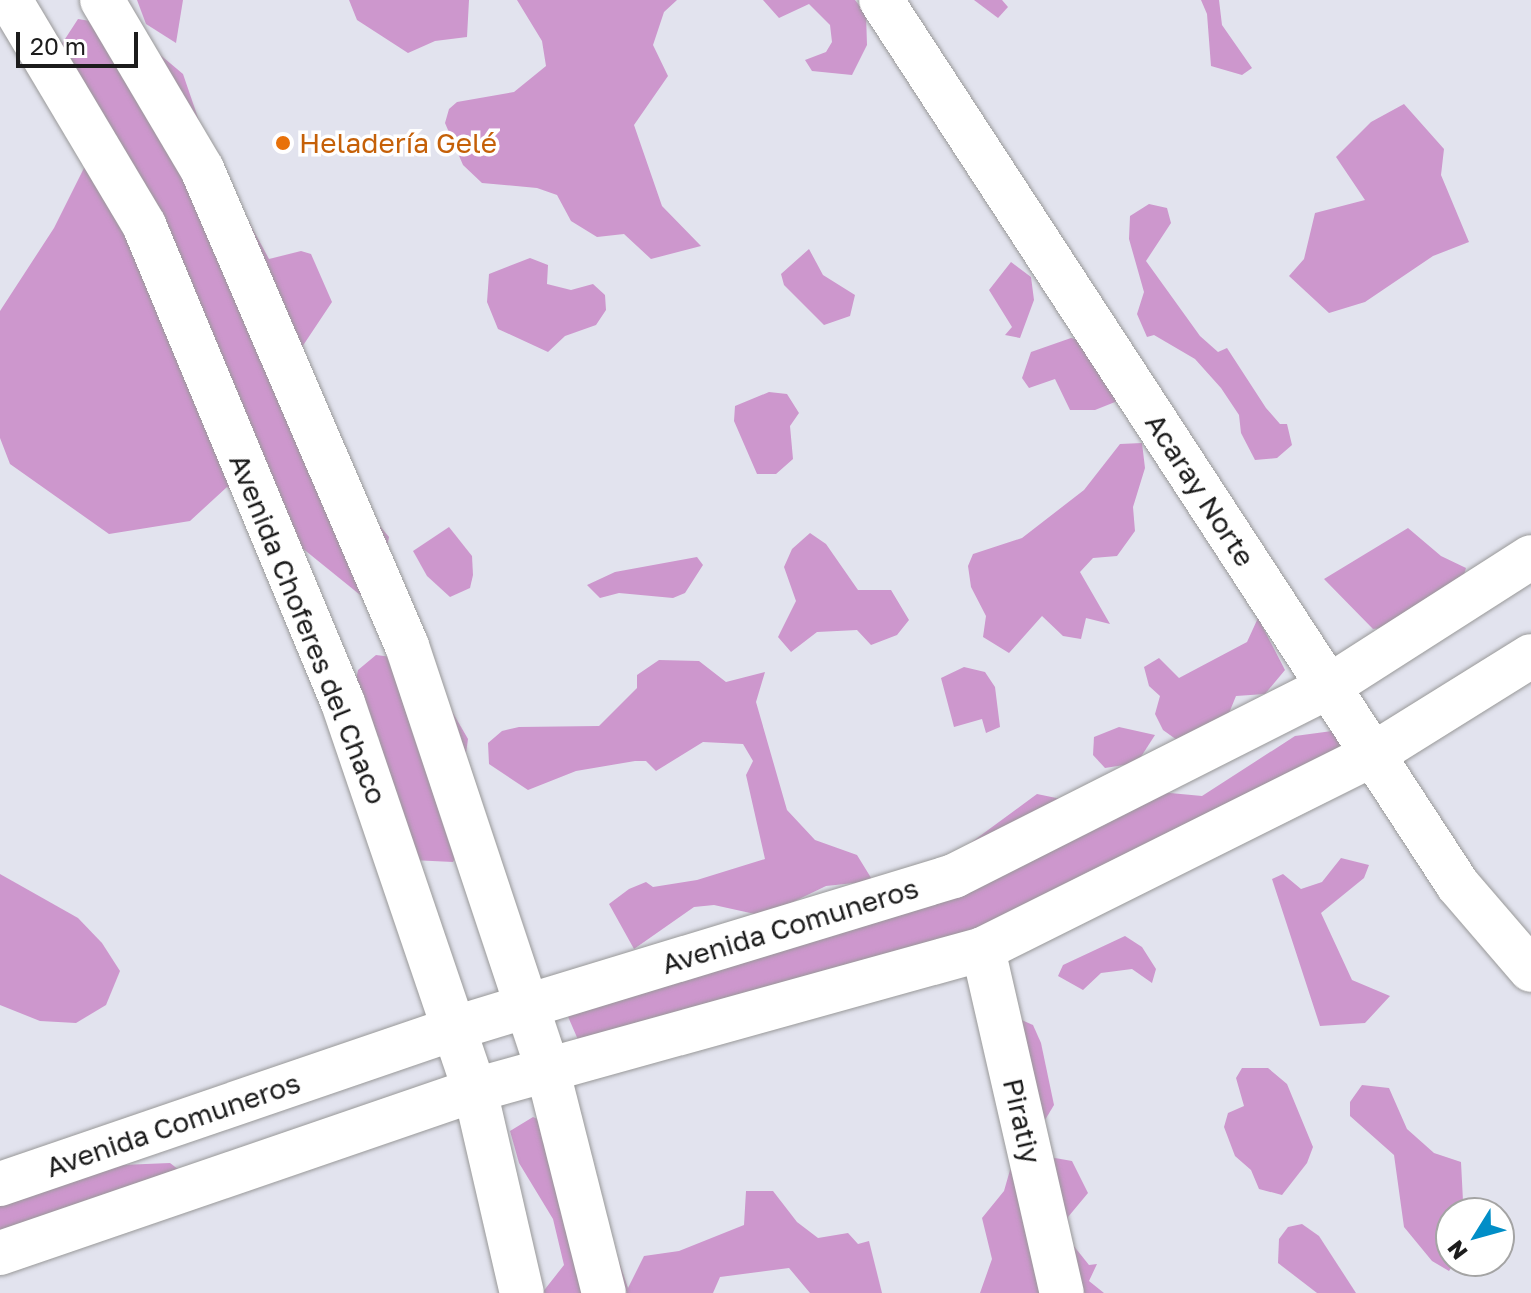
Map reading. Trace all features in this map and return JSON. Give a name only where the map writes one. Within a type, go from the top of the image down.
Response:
[{"type":"street","name":"Avenida Choferes del Chaco","points":[[10,0],[144,225],[343,703],[475,1090],[522,1293]]},
{"type":"street","points":[[102,0],[202,169],[401,632],[547,1068],[604,1293]]},
{"type":"street","name":"Acaray Norte","points":[[881,0],[1458,885],[1531,970]]},
{"type":"street","name":"Avenida Comuneros","points":[[0,1184],[455,1028],[954,876],[1328,687],[1531,557]]},
{"type":"street","points":[[0,1253],[475,1090],[983,949],[1372,755],[1531,656]]},
{"type":"street","name":"Piratiy","points":[[983,949],[1062,1293]]},
{"type":"shaded area","points":[[137,0],[183,0],[176,43],[146,24]]},
{"type":"shaded area","points":[[349,0],[469,0],[467,37],[435,41],[408,53],[357,20]]},
{"type":"shaded area","points":[[517,0],[677,0],[664,12],[653,45],[668,76],[634,125],[662,206],[701,246],[651,259],[624,234],[597,237],[571,221],[557,195],[537,188],[482,183],[463,165],[445,123],[449,109],[457,102],[514,92],[546,66],[542,41]]},
{"type":"shaded area","points":[[763,0],[855,0],[866,14],[867,45],[852,75],[812,71],[805,60],[826,52],[832,42],[830,25],[809,4],[779,18]]},
{"type":"shaded area","points":[[974,0],[1002,0],[1008,7],[998,18]]},
{"type":"shaded area","points":[[1201,0],[1219,0],[1222,25],[1252,68],[1242,75],[1211,66],[1207,14]]},
{"type":"shaded area","points":[[78,19],[127,27],[183,74],[207,144],[269,259],[301,251],[311,254],[332,302],[288,368],[331,467],[389,537],[375,607],[227,487],[190,521],[109,534],[10,464],[0,438],[0,311],[54,228],[90,156],[52,59]]},
{"type":"shaded area","points":[[1404,104],[1444,149],[1441,175],[1469,242],[1433,256],[1365,302],[1329,313],[1289,276],[1304,259],[1315,213],[1365,200],[1336,157],[1371,122]]},
{"type":"shaded area","points":[[1149,204],[1167,208],[1171,223],[1146,261],[1200,336],[1218,352],[1227,348],[1266,408],[1280,424],[1287,424],[1292,445],[1277,458],[1255,460],[1241,433],[1239,415],[1221,388],[1195,359],[1154,335],[1147,337],[1137,314],[1144,292],[1129,239],[1130,216]]},
{"type":"shaded area","points":[[809,249],[823,275],[855,295],[850,316],[824,325],[784,285],[781,274]]},
{"type":"shaded area","points":[[530,258],[548,265],[547,284],[571,290],[593,284],[605,295],[606,310],[596,325],[565,336],[548,352],[498,329],[487,302],[489,274]]},
{"type":"shaded area","points":[[1011,262],[1031,277],[1034,300],[1020,338],[1005,335],[1012,327],[989,290]]},
{"type":"shaded area","points":[[1071,338],[1090,342],[1120,400],[1095,410],[1070,410],[1055,379],[1029,388],[1022,378],[1031,352]]},
{"type":"shaded area","points":[[769,392],[787,394],[799,413],[790,426],[793,459],[776,474],[757,474],[734,421],[735,406]]},
{"type":"shaded area","points":[[1142,443],[1145,468],[1133,507],[1135,531],[1117,556],[1093,558],[1080,572],[1110,624],[1086,618],[1081,639],[1063,636],[1042,616],[1009,653],[983,637],[986,616],[971,587],[968,566],[973,554],[1022,538],[1084,490],[1120,444]]},
{"type":"shaded area","points":[[449,527],[472,556],[473,575],[470,588],[450,597],[427,576],[413,551]]},
{"type":"shaded area","points":[[1408,528],[1441,556],[1466,568],[1462,582],[1411,608],[1391,627],[1373,629],[1324,579]]},
{"type":"shaded area","points":[[810,533],[826,544],[858,590],[891,590],[909,620],[897,635],[871,645],[857,630],[817,632],[791,652],[778,637],[796,601],[784,567],[792,549]]},
{"type":"shaded area","points":[[697,557],[703,565],[685,593],[673,598],[619,593],[600,598],[587,585],[615,572]]},
{"type":"shaded area","points":[[1258,618],[1285,670],[1265,694],[1236,696],[1227,718],[1184,745],[1163,730],[1155,714],[1160,696],[1149,686],[1144,667],[1159,658],[1179,678],[1247,642]]},
{"type":"shaded area","points":[[376,655],[423,661],[468,739],[459,804],[471,831],[453,862],[412,860],[384,787],[379,738],[351,704],[358,670]]},
{"type":"shaded area","points":[[659,660],[699,661],[726,682],[765,672],[756,702],[787,810],[815,840],[857,855],[873,881],[826,886],[764,916],[714,905],[694,907],[634,949],[609,904],[629,889],[646,882],[653,887],[697,880],[765,859],[746,775],[753,761],[743,744],[703,742],[656,771],[646,761],[635,761],[576,771],[528,790],[489,764],[488,743],[502,731],[519,727],[599,726],[637,688],[637,675]]},
{"type":"shaded area","points":[[964,667],[985,672],[995,687],[1000,727],[986,733],[982,719],[954,727],[941,678]]},
{"type":"shaded area","points":[[1119,727],[1155,735],[1137,763],[1105,768],[1093,755],[1094,737]]},
{"type":"shaded area","points":[[1347,729],[1359,762],[1173,878],[579,1042],[563,1005],[920,880],[1037,794],[1114,810],[1149,791],[1202,796],[1295,736]]},
{"type":"shaded area","points":[[1341,858],[1369,865],[1364,878],[1321,913],[1352,980],[1390,996],[1365,1023],[1320,1026],[1272,879],[1283,874],[1301,889],[1322,882]]},
{"type":"shaded area","points":[[0,874],[78,918],[102,943],[120,971],[106,1005],[76,1023],[40,1021],[0,1005]]},
{"type":"shaded area","points":[[1125,936],[1142,947],[1156,969],[1152,983],[1132,969],[1101,973],[1083,990],[1058,976],[1063,965]]},
{"type":"shaded area","points":[[1017,1018],[1033,1025],[1041,1043],[1054,1105],[1045,1120]]},
{"type":"shaded area","points":[[1242,1068],[1268,1068],[1287,1084],[1313,1147],[1307,1163],[1282,1195],[1259,1189],[1251,1170],[1235,1156],[1224,1127],[1228,1113],[1244,1106],[1236,1078]]},
{"type":"shaded area","points":[[1362,1085],[1389,1088],[1407,1129],[1434,1153],[1461,1162],[1463,1197],[1435,1197],[1435,1263],[1404,1227],[1394,1155],[1350,1116],[1350,1102]]},
{"type":"shaded area","points":[[533,1117],[586,1141],[597,1197],[628,1288],[644,1256],[679,1251],[744,1225],[746,1191],[773,1191],[797,1222],[818,1238],[848,1233],[858,1244],[869,1241],[882,1293],[810,1293],[789,1268],[720,1277],[713,1293],[542,1293],[564,1265],[553,1219],[519,1163],[510,1131]]},
{"type":"shaded area","points":[[1038,1155],[1072,1161],[1088,1193],[1068,1217],[1069,1240],[1089,1265],[1097,1264],[1089,1281],[1104,1293],[980,1293],[992,1259],[982,1218],[1004,1191],[1010,1170]]},
{"type":"shaded area","points":[[170,1163],[183,1173],[0,1270],[0,1170]]},
{"type":"shaded area","points":[[1302,1224],[1319,1236],[1356,1293],[1317,1293],[1278,1263],[1279,1239],[1288,1227]]},
{"type":"place","name":"Heladería Gelé","points":[[283,143]]}]
